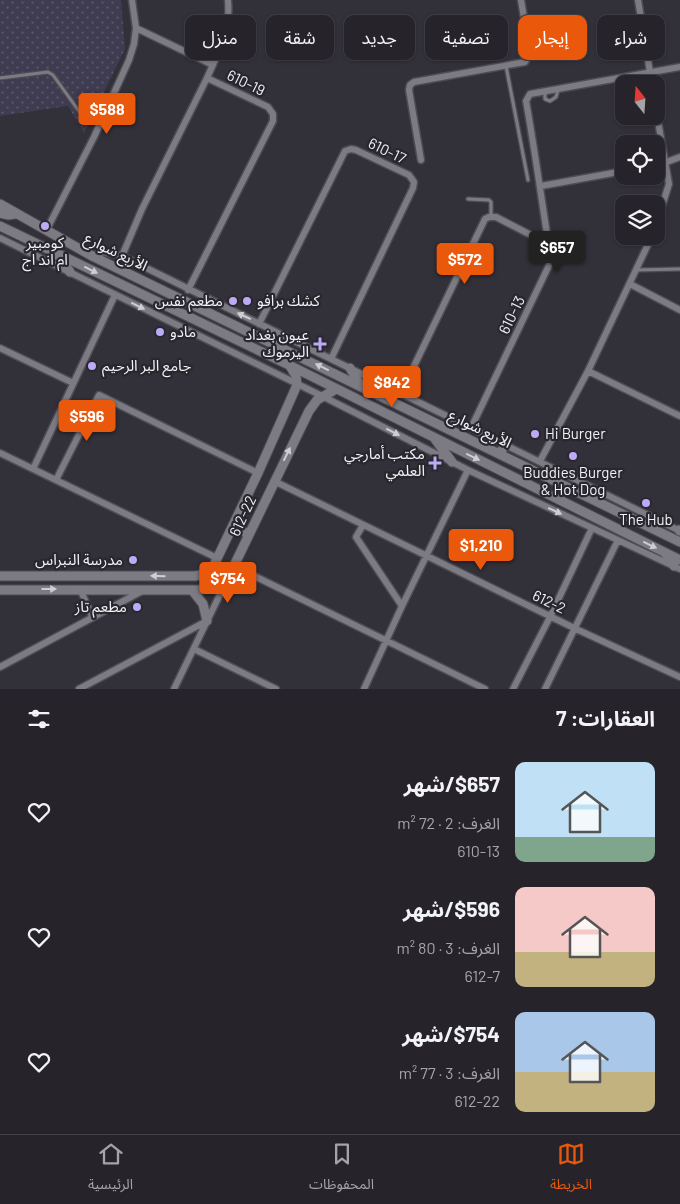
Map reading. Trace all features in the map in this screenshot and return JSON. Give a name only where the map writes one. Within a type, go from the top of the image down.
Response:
[{"type":"main road","name":"الأربع شوارع","points":[[0,204],[92,256],[680,542]]},
{"type":"main road","points":[[0,213],[16,214]]},
{"type":"main road","name":"الأربع شوارع","points":[[0,226],[289,365],[665,552],[678,565]]},
{"type":"main road","points":[[57,253],[70,272]]},
{"type":"main road","points":[[289,365],[296,376],[297,385]]},
{"type":"main road","points":[[350,368],[361,386]]},
{"type":"main road","name":"612-22","points":[[0,576],[198,576],[211,570],[258,473],[297,385]]},
{"type":"main road","points":[[322,396],[336,389]]},
{"type":"main road","name":"612-22","points":[[229,576],[308,411],[322,396]]},
{"type":"main road","points":[[383,412],[391,409],[392,401]]},
{"type":"main road","points":[[401,421],[402,414],[408,409]]},
{"type":"main road","points":[[435,438],[452,462]]},
{"type":"main road","points":[[500,454],[505,444]]},
{"type":"main road","points":[[233,525],[250,534]]},
{"type":"main road","points":[[0,590],[192,590],[213,588],[220,585],[229,576]]},
{"type":"main road","points":[[192,590],[203,604],[207,620]]},
{"type":"street","points":[[46,231],[94,137],[129,60],[136,28],[132,0]]},
{"type":"street","points":[[421,160],[409,90],[412,83],[523,64],[530,57],[521,0]]},
{"type":"street","points":[[638,0],[650,75]]},
{"type":"street","points":[[207,78],[228,25],[228,1]]},
{"type":"street","points":[[136,28],[213,65]]},
{"type":"street","points":[[545,91],[680,68]]},
{"type":"street","name":"610-19","points":[[122,256],[142,209],[207,78],[268,108],[274,117],[188,290]]},
{"type":"street","name":"610-13","points":[[471,428],[554,255],[547,236],[541,186],[526,101],[530,94],[545,91]]},
{"type":"street","name":"610-17","points":[[260,324],[345,151],[354,149],[409,175],[414,182],[413,188],[331,359]]},
{"type":"street","points":[[665,197],[669,184],[665,162],[680,158]]},
{"type":"street","points":[[541,186],[615,173]]},
{"type":"street","points":[[401,393],[483,221],[491,216],[496,217],[552,246]]},
{"type":"street","points":[[0,238],[468,470],[618,540],[678,565]]},
{"type":"street","points":[[540,461],[588,371],[648,245]]},
{"type":"street","points":[[92,256],[104,252],[122,256],[680,531]]},
{"type":"street","points":[[630,284],[680,310]]},
{"type":"street","points":[[33,469],[114,295]]},
{"type":"street","points":[[0,348],[73,383]]},
{"type":"street","points":[[588,371],[680,416]]},
{"type":"street","points":[[56,480],[99,395],[258,473]]},
{"type":"street","points":[[0,453],[217,558]]},
{"type":"street","points":[[364,689],[468,470]]},
{"type":"street","name":"612-2","points":[[274,481],[550,617],[680,677]]},
{"type":"street","points":[[363,525],[356,537],[402,606]]},
{"type":"street","points":[[513,689],[592,528]]},
{"type":"street","points":[[545,689],[618,540]]},
{"type":"street","points":[[234,566],[387,639],[485,689]]},
{"type":"street","points":[[174,689],[229,576]]},
{"type":"street","points":[[80,589],[92,616]]},
{"type":"street","points":[[0,667],[144,589]]},
{"type":"street","points":[[79,689],[207,620]]},
{"type":"street","points":[[194,649],[276,689]]},
{"type":"lane","points":[[506,66],[528,180]]},
{"type":"lane","points":[[0,78],[48,72],[81,114]]},
{"type":"lane","points":[[545,91],[544,97],[550,101],[556,97],[558,88]]},
{"type":"lane","points":[[468,199],[489,200],[491,202],[491,216]]},
{"type":"lane","points":[[636,270],[680,269]]},
{"type":"shaded area","points":[[0,0],[121,0],[125,49],[84,133],[68,106],[0,116]]},
{"type":"place","name":"كومبير ام اند اج","points":[[45,226]]},
{"type":"place","name":"مطعم نفس","points":[[233,301]]},
{"type":"place","name":"كشك برافو","points":[[247,301]]},
{"type":"place","name":"مادو","points":[[160,332]]},
{"type":"place","name":"عيون بغداد اليرموك","points":[[320,344]]},
{"type":"place","name":"جامع البر الرحيم","points":[[92,366]]},
{"type":"place","name":"Hi Burger","points":[[535,434]]},
{"type":"place","name":"Buddies Burger & Hot Dog","points":[[573,456]]},
{"type":"place","name":"مكتب أمارجي العلمي","points":[[435,463]]},
{"type":"place","name":"The Hub","points":[[646,503]]},
{"type":"place","name":"مدرسة النبراس","points":[[133,560]]},
{"type":"place","name":"مطعم تاز","points":[[137,607]]}]
